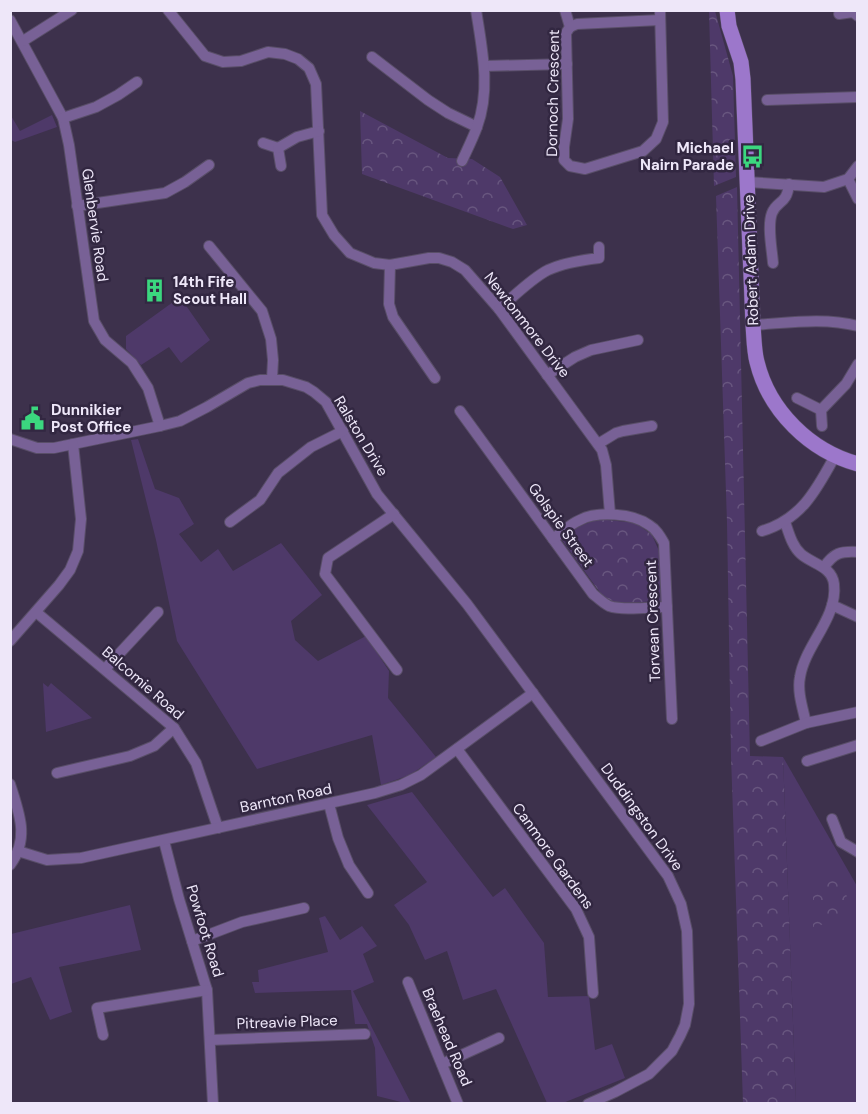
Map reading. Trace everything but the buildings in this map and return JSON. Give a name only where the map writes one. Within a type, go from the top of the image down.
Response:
[{"type":"street","points":[[23,41],[72,10]]},
{"type":"street","points":[[462,161],[477,127],[485,90],[476,10]]},
{"type":"street","name":"Dornoch Crescent","points":[[565,10],[570,27],[567,33],[568,119],[564,160],[570,166],[585,169],[644,151],[656,139],[663,122],[660,15]]},
{"type":"street","name":"Robert Adam Drive","points":[[727,10],[729,26],[741,62],[743,79],[753,325],[757,363],[768,391],[790,422],[816,446],[858,464]]},
{"type":"street","name":"Newtonmore Drive","points":[[170,11],[205,56],[223,62],[241,62],[268,52],[285,54],[298,59],[309,68],[316,84],[322,215],[334,235],[350,253],[374,263],[390,265],[439,258],[452,262],[465,270],[499,309],[602,450],[606,465],[610,514]]},
{"type":"street","points":[[838,14],[855,13]]},
{"type":"street","points":[[570,27],[577,24],[660,15]]},
{"type":"street","name":"Glenbervie Road","points":[[10,20],[63,118],[69,145],[94,321],[105,340],[132,363],[148,388],[160,426]]},
{"type":"street","points":[[372,57],[441,109],[477,127]]},
{"type":"street","points":[[484,66],[567,64]]},
{"type":"street","points":[[63,118],[96,107],[137,82]]},
{"type":"street","points":[[767,100],[858,97]]},
{"type":"street","points":[[278,148],[297,137],[319,131]]},
{"type":"street","points":[[263,142],[278,148]]},
{"type":"street","points":[[278,148],[281,166]]},
{"type":"street","points":[[77,206],[165,193],[208,165]]},
{"type":"street","points":[[747,182],[824,187],[848,179],[858,166]]},
{"type":"street","points":[[848,179],[858,199]]},
{"type":"street","points":[[773,263],[772,214],[786,198],[789,184]]},
{"type":"street","points":[[209,246],[262,311],[271,339],[272,379]]},
{"type":"street","points":[[499,309],[549,269],[601,257]]},
{"type":"street","points":[[390,265],[389,304],[393,317],[435,378]]},
{"type":"street","points":[[753,325],[837,321],[858,326]]},
{"type":"street","points":[[547,375],[575,357],[591,350],[638,340]]},
{"type":"street","points":[[821,410],[846,384],[858,364]]},
{"type":"street","name":"Ralston Drive","points":[[10,439],[37,448],[73,444],[180,420],[248,383],[272,379],[294,382],[314,392],[326,402],[378,494],[467,604],[533,693]]},
{"type":"street","points":[[797,398],[821,410]]},
{"type":"street","points":[[821,410],[822,426]]},
{"type":"street","name":"Golspie Street","points":[[460,411],[593,594],[609,606],[620,608],[667,607]]},
{"type":"street","points":[[598,444],[616,433],[652,426]]},
{"type":"street","points":[[230,522],[260,500],[278,473],[302,453],[343,431]]},
{"type":"street","points":[[10,641],[59,585],[70,570],[78,551],[81,519],[73,444]]},
{"type":"street","points":[[762,531],[785,522],[811,497],[835,456]]},
{"type":"street","points":[[394,514],[328,558],[325,574],[397,670]]},
{"type":"street","name":"Torvean Crescent","points":[[553,539],[579,520],[591,515],[628,516],[648,523],[657,532],[664,543],[672,719]]},
{"type":"street","points":[[785,522],[791,540],[800,554],[824,567],[833,577],[834,584],[832,605],[800,675],[799,689],[806,723]]},
{"type":"street","points":[[824,567],[837,554],[858,552]]},
{"type":"street","points":[[832,605],[858,616]]},
{"type":"street","name":"Balcomie Road","points":[[36,612],[174,728],[196,763],[218,828]]},
{"type":"street","points":[[105,669],[158,612]]},
{"type":"street","name":"Barnton Road","points":[[18,851],[47,860],[81,858],[375,793],[401,785],[421,775],[533,693]]},
{"type":"street","name":"Duddingston Drive","points":[[533,693],[668,876],[681,904],[687,931],[689,1004],[685,1025],[672,1051],[649,1074],[588,1104]]},
{"type":"street","points":[[761,741],[806,723],[858,712]]},
{"type":"street","points":[[57,773],[130,756],[154,746],[174,728]]},
{"type":"street","points":[[807,761],[858,744]]},
{"type":"street","name":"Canmore Gardens","points":[[457,749],[576,909],[589,937],[593,993]]},
{"type":"street","points":[[10,784],[22,830],[18,851],[10,865]]},
{"type":"street","points":[[329,804],[338,838],[349,865],[368,893]]},
{"type":"street","points":[[832,819],[841,842],[858,852]]},
{"type":"street","name":"Powfoot Road","points":[[164,841],[207,990],[213,1104]]},
{"type":"street","points":[[192,941],[242,922],[304,908]]},
{"type":"street","name":"Braehead Road","points":[[408,982],[459,1104]]},
{"type":"street","points":[[103,1035],[97,1008],[207,990]]},
{"type":"street","name":"Pitreavie Place","points":[[210,1040],[365,1034]]},
{"type":"street","points":[[442,1064],[499,1038]]},
{"type":"green space","points":[[709,11],[715,11],[733,76],[736,177],[714,186]]},
{"type":"green space","points":[[360,111],[448,158],[472,159],[500,177],[527,225],[513,229],[362,174]]},
{"type":"green space","points":[[10,114],[20,131],[52,115],[57,127],[15,142],[11,140]]},
{"type":"green space","points":[[737,187],[750,756],[783,757],[796,1103],[743,1103],[716,196]]},
{"type":"green space","points":[[180,297],[210,340],[181,363],[169,347],[141,365],[126,349],[126,336]]},
{"type":"green space","points":[[138,439],[155,489],[179,498],[194,524],[179,534],[201,562],[218,549],[233,571],[281,543],[322,595],[291,621],[295,640],[318,661],[366,636],[389,671],[388,698],[436,757],[410,775],[381,785],[372,735],[257,769],[177,641],[156,540],[131,440]]},
{"type":"green space","points":[[598,519],[636,523],[652,535],[659,551],[663,601],[618,603],[604,598],[562,540],[578,527]]},
{"type":"green space","points":[[43,683],[48,687],[51,683],[92,718],[46,732]]},
{"type":"green space","points":[[783,757],[857,886],[858,1103],[796,1103]]},
{"type":"green space","points":[[412,792],[493,897],[505,888],[544,943],[548,997],[589,996],[595,1050],[612,1044],[625,1078],[563,1103],[547,1103],[496,989],[463,1000],[447,951],[425,960],[409,925],[394,905],[427,882],[367,805]]},
{"type":"green space","points":[[837,877],[857,916],[813,927],[813,890]]},
{"type":"green space","points":[[130,905],[141,950],[59,967],[72,1012],[50,1020],[31,977],[11,984],[11,934]]},
{"type":"green space","points":[[325,916],[340,940],[362,926],[377,946],[363,954],[374,982],[353,991],[411,1103],[402,1103],[377,1096],[375,1048],[367,1024],[355,1024],[351,990],[255,993],[252,982],[259,982],[258,970],[328,952],[319,918]]},
{"type":"place","name":"Michael Nairn Parade","points":[[752,157]]},
{"type":"place","name":"14th Fife Scout Hall","points":[[155,291]]},
{"type":"place","name":"Dunnikier Post Office","points":[[33,419]]}]
